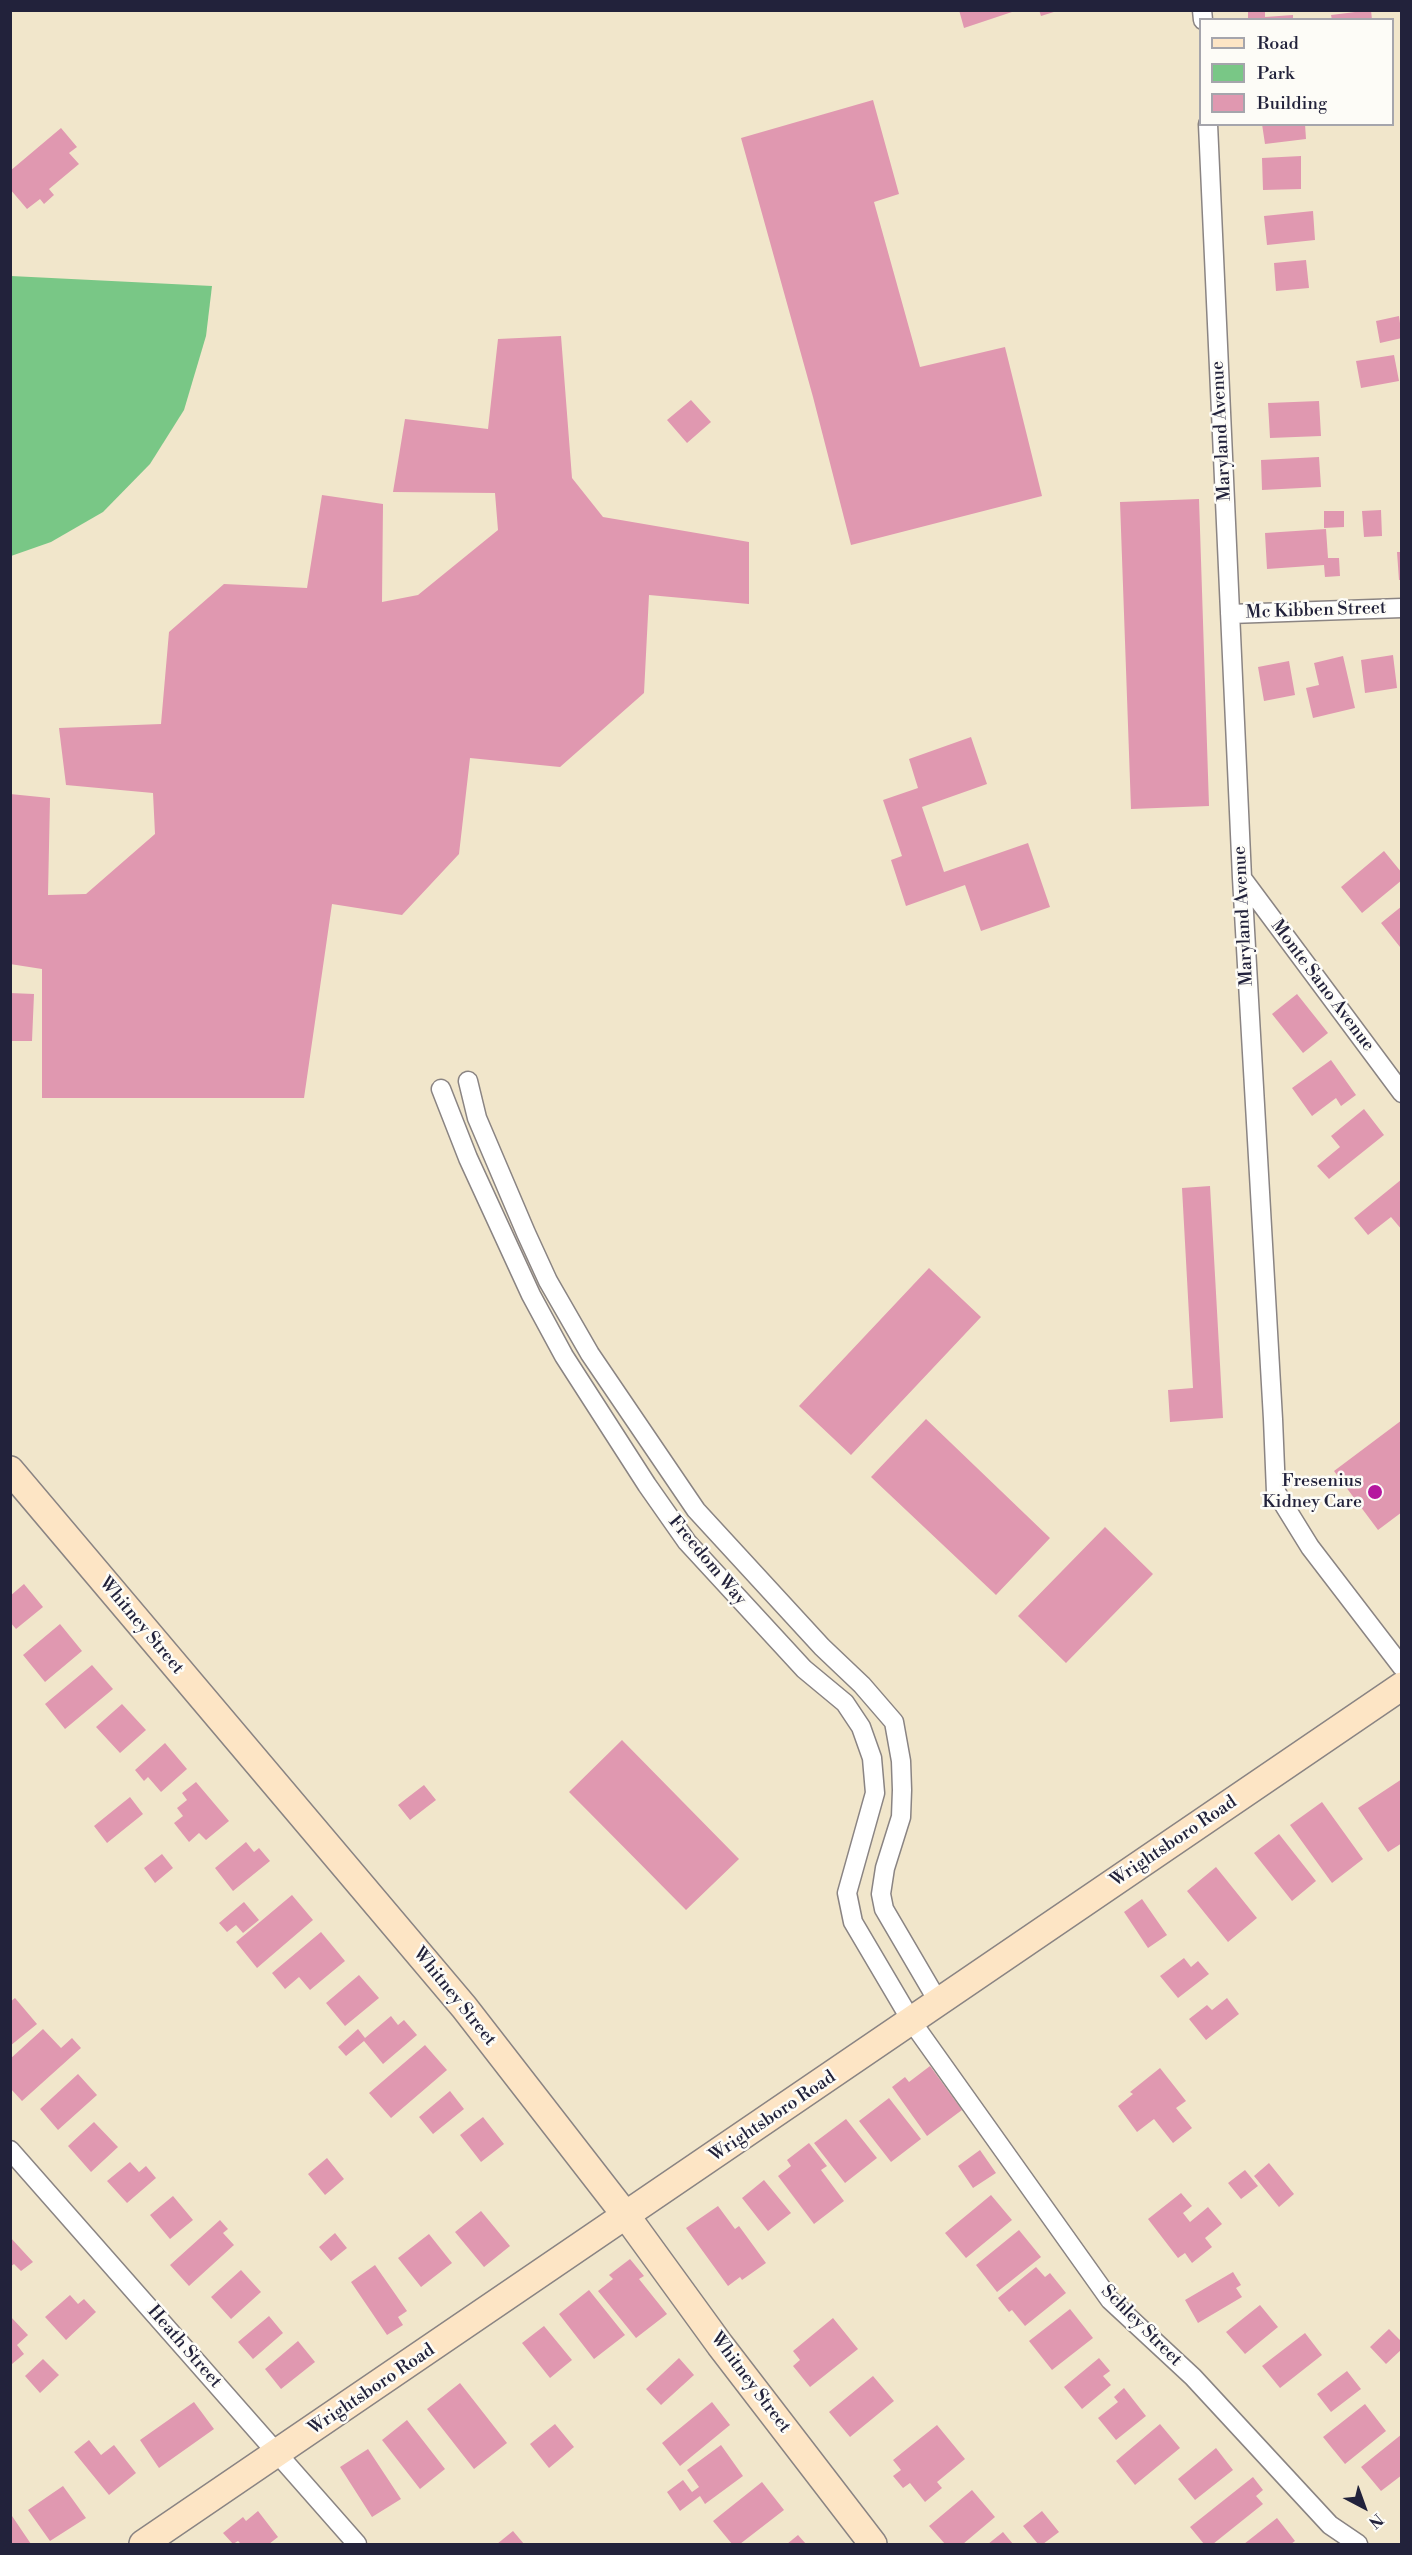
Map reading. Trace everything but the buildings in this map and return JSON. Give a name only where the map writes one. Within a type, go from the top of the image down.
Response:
[{"type":"main road","name":"Whitney Street","points":[[10,1470],[464,2007],[627,2217],[720,2345],[873,2544]]},
{"type":"main road","name":"Wrightsboro Road","points":[[144,2544],[627,2217],[1401,1686]]},
{"type":"street","name":"Maryland Avenue","points":[[1208,126],[1242,878],[1276,1492],[1310,1546],[1401,1667]]},
{"type":"street","name":"Mc Kibben Street","points":[[1230,614],[1401,608]]},
{"type":"street","name":"Monte Sano Avenue","points":[[1242,878],[1401,1093]]},
{"type":"street","name":"Freedom Way","points":[[468,1081],[477,1118],[530,1242],[548,1281],[596,1363],[696,1510],[822,1647],[862,1685],[894,1722],[901,1761],[901,1817],[885,1868],[881,1894],[884,1909],[939,2003]]},
{"type":"street","name":"Freedom Way","points":[[441,1089],[468,1158],[531,1295],[567,1362],[647,1485],[687,1542],[804,1669],[845,1703],[861,1727],[872,1758],[875,1793],[847,1893],[853,1922],[912,2022]]},
{"type":"street","name":"Schley Street","points":[[912,2022],[1110,2300],[1193,2377],[1330,2525],[1358,2544]]},
{"type":"street","name":"Heath Street","points":[[10,2150],[357,2544]]},
{"type":"green space","points":[[11,276],[212,286],[206,336],[184,410],[150,464],[103,512],[51,542],[11,556]]},
{"type":"place","name":"Fresenius Kidney Care","points":[[1375,1492]]}]
